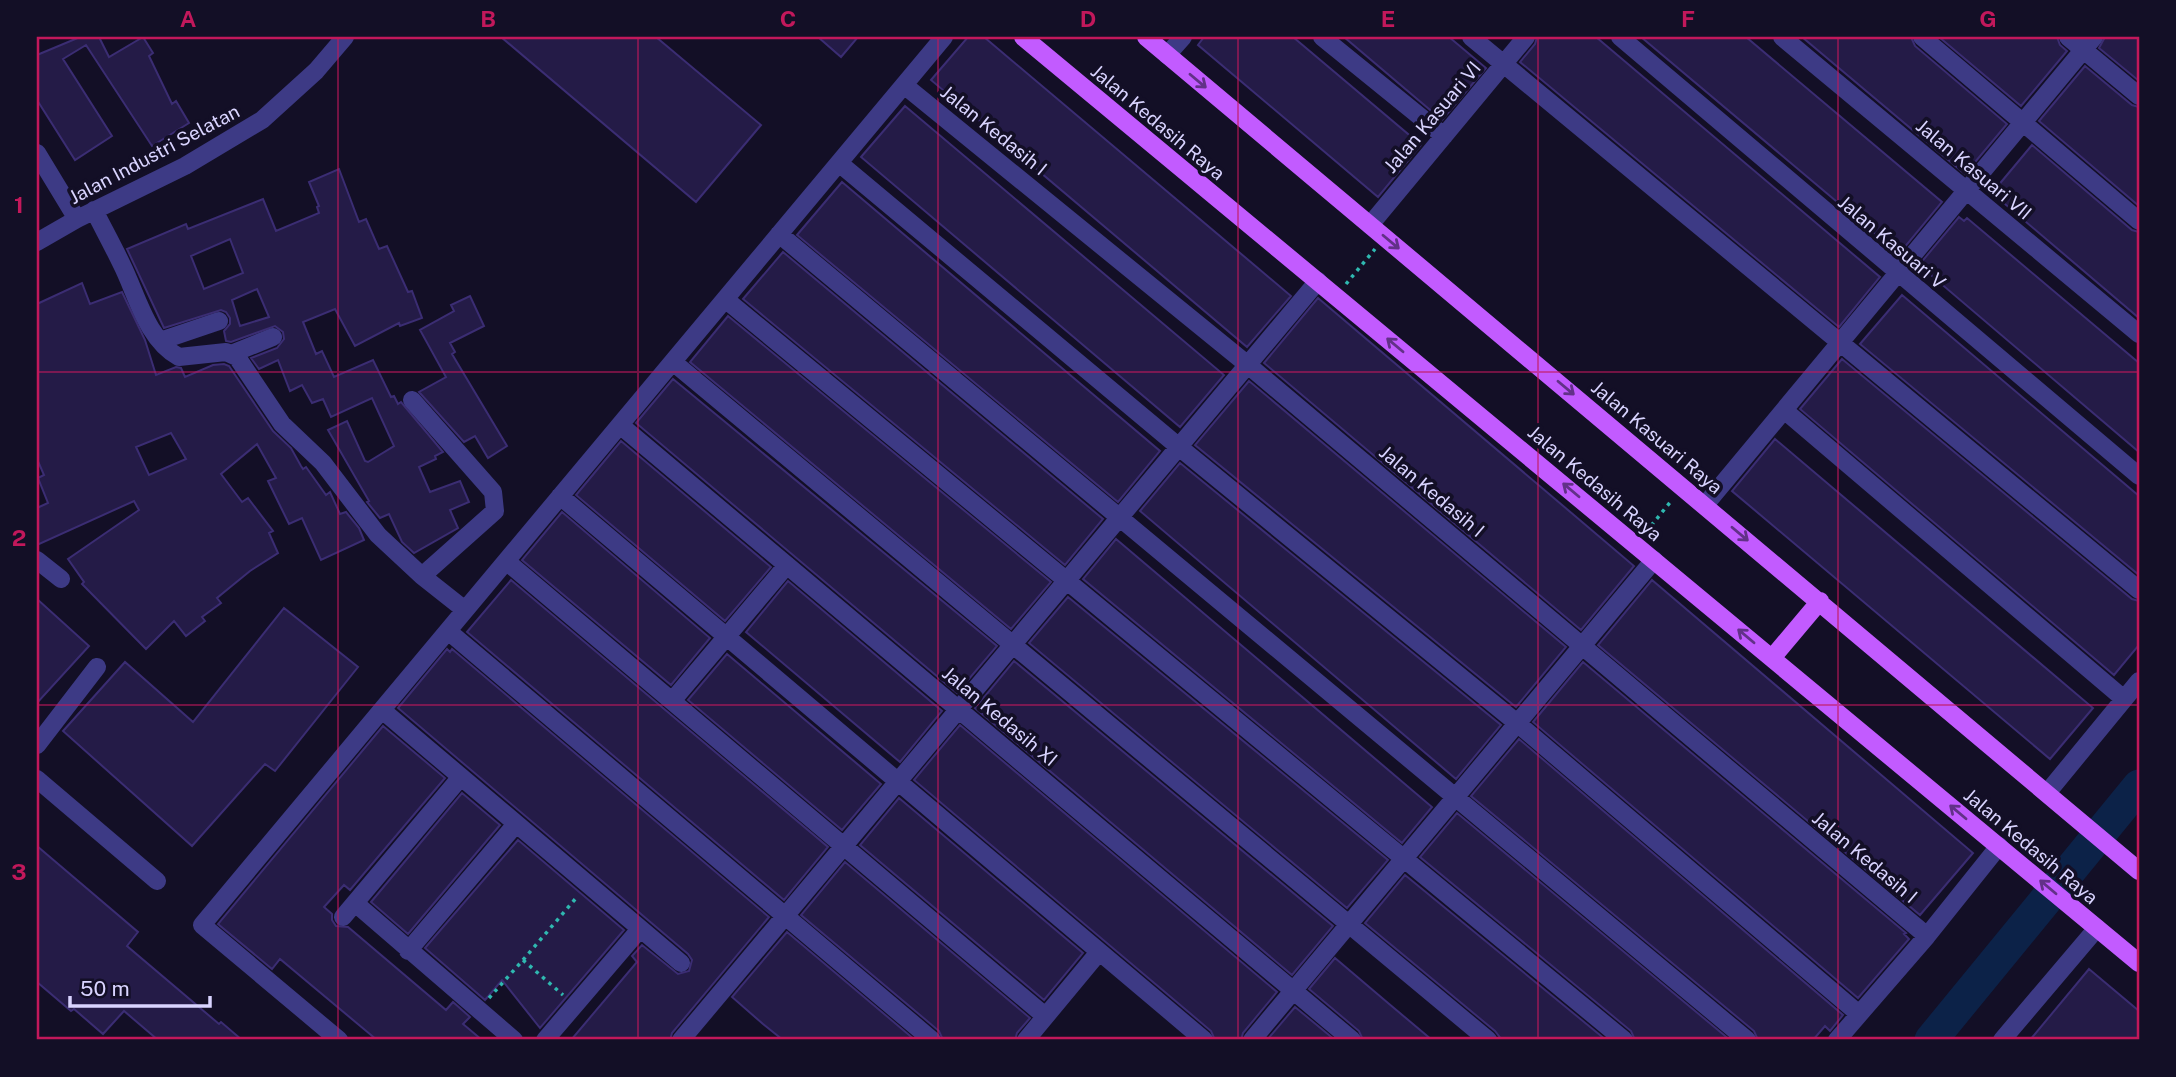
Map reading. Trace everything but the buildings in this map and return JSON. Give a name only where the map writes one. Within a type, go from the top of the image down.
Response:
[{"type":"main road","name":"Jalan Kedasih Raya","points":[[1023,37],[2139,963]]},
{"type":"main road","name":"Jalan Kasuari Raya","points":[[1146,37],[2136,868]]},
{"type":"main road","points":[[1772,658],[1820,601]]},
{"type":"street","name":"Jalan Industri Selatan","points":[[37,242],[94,210],[185,166],[262,120],[316,71],[345,37]]},
{"type":"street","points":[[339,1040],[202,925],[944,37]]},
{"type":"street","points":[[1167,55],[1182,37]]},
{"type":"street","points":[[1322,37],[1444,136]]},
{"type":"street","points":[[1471,37],[2139,590]]},
{"type":"street","name":"Jalan Kasuari VI","points":[[1370,225],[1526,37]]},
{"type":"street","name":"Jalan Kasuari V","points":[[1620,37],[2139,476]]},
{"type":"street","name":"Jalan Kasuari VII","points":[[1783,37],[2139,334]]},
{"type":"street","points":[[1922,37],[2139,221]]},
{"type":"street","points":[[2068,37],[2089,43],[2139,96]]},
{"type":"street","points":[[1705,505],[2089,43]]},
{"type":"street","name":"Jalan Kedasih I","points":[[904,85],[1248,365],[1927,936]]},
{"type":"street","points":[[37,153],[77,219]]},
{"type":"street","points":[[839,163],[1179,447],[1517,723],[1859,1014]]},
{"type":"street","points":[[94,210],[123,266],[141,309],[160,341],[179,358],[226,352],[231,354],[241,363],[282,424],[323,463],[378,535],[422,576],[465,610]]},
{"type":"street","points":[[779,234],[1747,1040]]},
{"type":"street","points":[[681,1040],[1318,281]]},
{"type":"street","points":[[725,299],[1624,1040]]},
{"type":"street","points":[[160,341],[219,321]]},
{"type":"street","points":[[231,354],[273,337]]},
{"type":"street","points":[[673,362],[1488,1040]]},
{"type":"street","points":[[412,400],[493,492],[495,511],[422,576]]},
{"type":"street","points":[[1784,410],[2124,699]]},
{"type":"street","name":"Jalan Kedasih XI","points":[[620,425],[1352,1040]]},
{"type":"street","points":[[560,496],[1204,1040]]},
{"type":"street","points":[[37,560],[61,579]]},
{"type":"street","points":[[1252,1040],[1654,560]]},
{"type":"street","points":[[506,561],[1045,1016]]},
{"type":"street","points":[[672,701],[787,565]]},
{"type":"street","points":[[447,631],[932,1040]]},
{"type":"street","points":[[37,745],[97,667]]},
{"type":"street","points":[[2052,797],[2139,681]]},
{"type":"street","points":[[382,710],[681,963]]},
{"type":"street","points":[[343,918],[460,778]]},
{"type":"street","points":[[37,779],[157,881]]},
{"type":"street","points":[[408,951],[516,824]]},
{"type":"street","points":[[1838,1040],[1927,936],[1954,900],[2005,851]]},
{"type":"street","points":[[355,903],[513,1040]]},
{"type":"street","points":[[2002,1040],[2092,923]]},
{"type":"street","points":[[545,1040],[640,929]]},
{"type":"street","points":[[1026,1040],[1098,952]]},
{"type":"path","points":[[1336,296],[1385,237]]},
{"type":"path","points":[[1636,544],[1684,487]]},
{"type":"path","points":[[478,1011],[588,885]]},
{"type":"path","points":[[523,960],[575,1004]]},
{"type":"waterway","points":[[1931,1040],[2139,786]]}]
